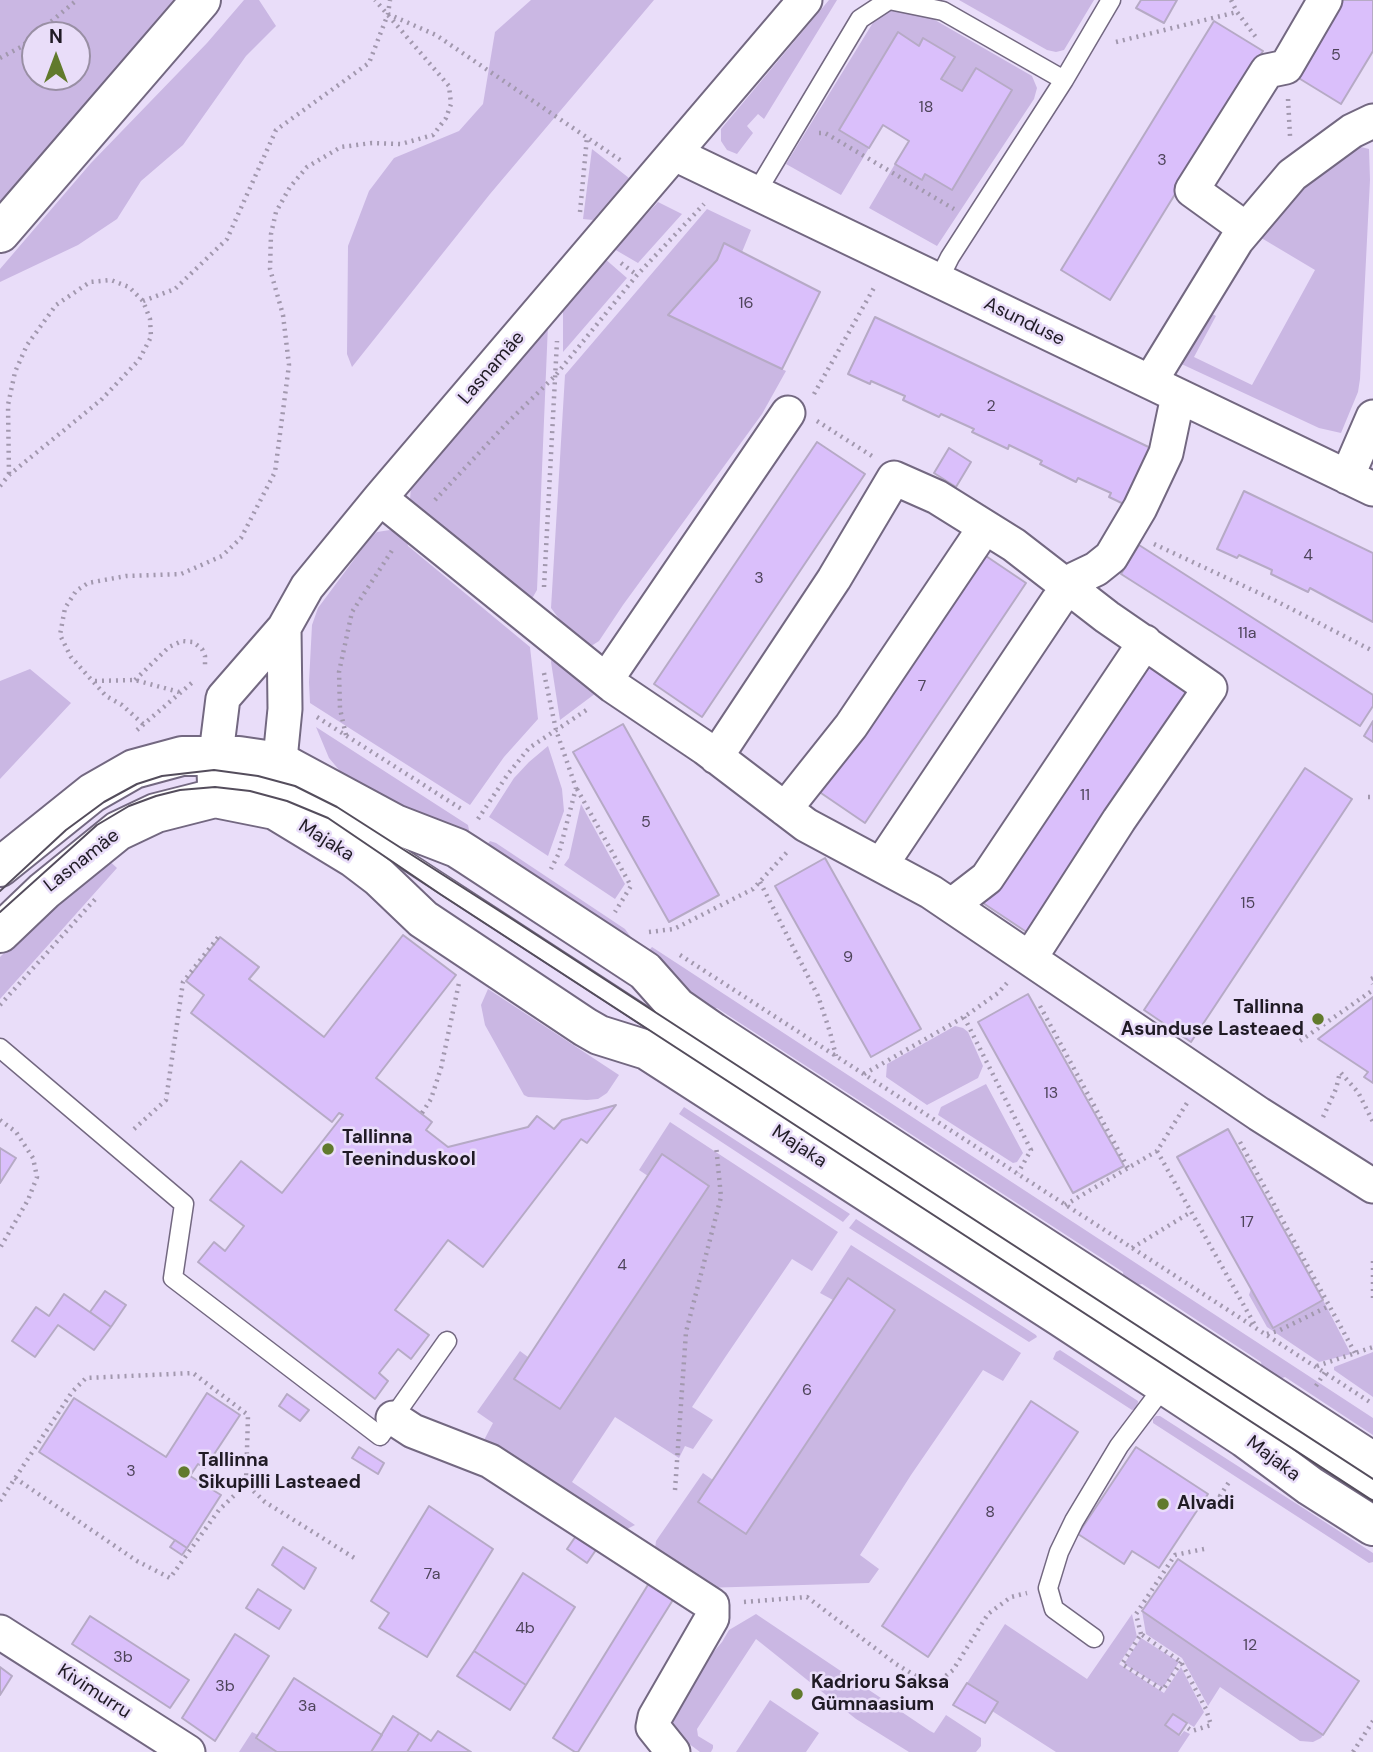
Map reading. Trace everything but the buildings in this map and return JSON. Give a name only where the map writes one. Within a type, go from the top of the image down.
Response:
[{"type":"street","points":[[0,233],[201,0]]},
{"type":"street","name":"Lasnamäe","points":[[0,933],[44,891],[118,831],[156,813],[215,777],[223,698],[284,628],[307,587],[805,0]]},
{"type":"street","points":[[1246,229],[1192,190],[1267,71],[1286,67],[1325,0]]},
{"type":"street","points":[[881,865],[1068,588],[1075,579],[1096,569],[1111,557],[1140,508],[1166,453],[1164,389],[1237,240],[1292,175],[1352,131],[1373,121]]},
{"type":"street","name":"Asunduse","points":[[675,154],[1360,483]]},
{"type":"street","points":[[610,683],[796,413]]},
{"type":"street","points":[[1360,483],[1373,417]]},
{"type":"street","points":[[716,757],[834,579],[894,478],[936,497],[1014,545],[1068,588],[1210,688],[1119,820],[1030,958]]},
{"type":"street","points":[[380,498],[610,683],[716,757],[806,825],[952,905],[1240,1101],[1373,1186]]},
{"type":"street","points":[[785,809],[851,726],[985,527]]},
{"type":"street","points":[[278,787],[285,709],[284,628]]},
{"type":"street","points":[[952,905],[987,878],[1145,642]]},
{"type":"street","points":[[0,867],[92,793],[134,769],[182,756],[215,777]]},
{"type":"street","name":"Majaka","points":[[215,777],[278,787],[395,824],[457,848],[645,971],[677,1007],[713,1032],[1373,1462]]},
{"type":"street","name":"Majaka","points":[[278,787],[424,919],[586,1027],[600,1035],[647,1050],[1165,1385],[1245,1438],[1310,1486],[1373,1526]]},
{"type":"street","points":[[393,1418],[414,1431],[489,1461],[712,1605],[712,1618],[654,1717],[653,1727],[673,1752]]},
{"type":"street","name":"Kivimurru","points":[[0,1632],[188,1752]]},
{"type":"lane","points":[[756,193],[860,19],[889,0],[943,11],[1064,80]]},
{"type":"lane","points":[[938,281],[950,257],[1064,80],[1111,0]]},
{"type":"lane","points":[[278,787],[306,799],[367,835],[1373,1490]]},
{"type":"lane","points":[[0,1048],[184,1203],[173,1278],[380,1436],[447,1341]]},
{"type":"lane","points":[[1094,1638],[1054,1609],[1048,1588],[1059,1552],[1074,1521],[1119,1446],[1165,1385]]},
{"type":"path","points":[[52,21],[77,0]]},
{"type":"path","points":[[135,680],[169,648],[182,641],[193,642],[202,649],[206,661],[204,672],[143,724],[122,705],[106,696],[71,657],[60,635],[65,608],[76,590],[88,583],[106,578],[181,574],[222,556],[241,538],[275,472],[289,365],[283,315],[270,269],[271,234],[276,212],[290,187],[307,167],[341,147],[372,143],[401,144],[433,135],[446,118],[451,104],[449,86],[375,0]]},
{"type":"path","points":[[143,301],[175,289],[227,239],[276,131],[369,63],[388,14],[390,0]]},
{"type":"path","points":[[1088,40],[1120,42],[1237,12]]},
{"type":"path","points":[[388,14],[436,35],[625,164]]},
{"type":"path","points":[[0,58],[21,47]]},
{"type":"path","points":[[791,135],[825,133],[974,220]]},
{"type":"path","points":[[580,217],[587,136]]},
{"type":"path","points":[[555,376],[637,275],[707,201]]},
{"type":"path","points":[[0,486],[9,475],[101,400],[139,360],[151,337],[150,319],[143,301],[129,287],[111,280],[90,282],[56,305],[27,345],[15,372],[8,405],[9,475]]},
{"type":"path","points":[[877,282],[796,413],[884,464],[894,478]]},
{"type":"path","points":[[1153,544],[1276,601],[1373,651]]},
{"type":"path","points":[[94,681],[135,680],[180,692]]},
{"type":"path","points":[[477,820],[528,748],[591,707],[610,683]]},
{"type":"path","points":[[311,712],[485,825]]},
{"type":"path","points":[[576,788],[631,886],[615,912]]},
{"type":"path","points":[[658,940],[646,933],[674,929],[753,889],[795,841]]},
{"type":"path","points":[[540,862],[561,877]]},
{"type":"path","points":[[760,882],[818,996],[836,1056]]},
{"type":"path","points":[[0,1005],[101,893]]},
{"type":"path","points":[[604,905],[626,919]]},
{"type":"path","points":[[116,1147],[166,1100],[183,982],[219,936]]},
{"type":"path","points":[[669,948],[1373,1404]]},
{"type":"path","points":[[864,1074],[964,1017],[998,993],[1030,958]]},
{"type":"path","points":[[422,1113],[431,1099],[441,1068],[460,978]]},
{"type":"path","points":[[1373,978],[1373,984]]},
{"type":"path","points":[[1300,1041],[1373,990]]},
{"type":"path","points":[[1038,1003],[1128,1168]]},
{"type":"path","points":[[964,1017],[1031,1150],[1018,1173]]},
{"type":"path","points":[[1320,1125],[1336,1089],[1340,1072],[1358,1092],[1373,1122]]},
{"type":"path","points":[[1065,1205],[1157,1151],[1189,1098],[1209,1080]]},
{"type":"path","points":[[1240,1101],[1229,1121],[1355,1353]]},
{"type":"path","points":[[0,1120],[16,1132],[33,1158],[37,1177],[28,1200],[0,1248]]},
{"type":"path","points":[[675,1490],[686,1332],[721,1197],[716,1146]]},
{"type":"path","points":[[1157,1151],[1257,1328]]},
{"type":"path","points":[[1132,1248],[1191,1211]]},
{"type":"path","points":[[1373,1261],[1373,1298]]},
{"type":"path","points":[[1266,1334],[1278,1331],[1329,1306]]},
{"type":"path","points":[[1316,1367],[1373,1347]]},
{"type":"path","points":[[0,1501],[15,1478],[72,1392],[86,1378],[193,1373],[248,1415],[246,1484],[219,1510],[170,1578],[137,1561],[15,1478]]},
{"type":"path","points":[[1224,1510],[1220,1496],[1229,1482]]},
{"type":"path","points":[[246,1484],[265,1502],[356,1559]]},
{"type":"path","points":[[1185,1726],[1192,1731],[1211,1725],[1206,1709],[1181,1662],[1141,1634],[1136,1614],[1175,1555],[1204,1549]]},
{"type":"path","points":[[712,1605],[807,1597],[897,1664],[921,1679],[938,1682],[953,1670],[988,1614],[1011,1597],[1048,1588]]},
{"type":"path","points":[[1141,1634],[1122,1664],[1163,1690],[1181,1662]]},
{"type":"path","points":[[1353,1752],[1373,1721]]},
{"type":"shaded area","points":[[0,0],[174,0],[0,206]]},
{"type":"shaded area","points":[[244,0],[259,0],[276,26],[246,56],[183,145],[141,181],[117,219],[78,245],[0,282],[0,269],[91,163],[207,43]]},
{"type":"shaded area","points":[[531,0],[654,0],[490,194],[352,367],[347,354],[348,246],[369,191],[394,158],[459,131],[483,104],[495,32]]},
{"type":"shaded area","points":[[829,0],[837,0],[764,119],[758,114],[747,126],[753,133],[737,154],[727,150],[721,141],[721,129]]},
{"type":"shaded area","points":[[959,0],[1094,0],[1064,50],[1056,52],[1047,50]]},
{"type":"shaded area","points":[[899,9],[921,12],[1032,76],[1037,88],[1034,99],[937,246],[869,208],[895,164],[922,180],[962,91],[941,79],[954,57],[923,39],[919,46],[898,33],[839,130],[869,148],[841,195],[786,164],[874,21],[884,11]]},
{"type":"shaded area","points":[[1353,145],[1369,149],[1370,180],[1360,379],[1358,392],[1341,433],[1319,428],[1175,361],[1203,309],[1216,316],[1194,357],[1252,385],[1315,270],[1253,233],[1296,184]]},
{"type":"shaded area","points":[[592,149],[629,178],[593,220],[583,219]]},
{"type":"shaded area","points":[[658,202],[682,214],[638,263],[614,249]]},
{"type":"shaded area","points":[[707,209],[751,230],[742,252],[724,244],[717,260],[668,315],[786,371],[762,414],[599,641],[585,650],[562,632],[560,620],[551,608],[565,375]]},
{"type":"shaded area","points":[[604,258],[627,278],[563,352],[563,306]]},
{"type":"shaded area","points":[[548,324],[537,590],[530,602],[413,511],[410,499],[411,487]]},
{"type":"shaded area","points":[[390,530],[406,536],[408,546],[530,647],[538,719],[504,757],[470,805],[310,703],[312,625],[318,608],[370,538],[377,532]]},
{"type":"shaded area","points":[[552,655],[600,690],[560,720],[551,662]]},
{"type":"shaded area","points":[[30,669],[71,703],[0,779],[0,681]]},
{"type":"shaded area","points":[[316,727],[468,825],[465,841],[345,777],[329,758]]},
{"type":"shaded area","points":[[548,746],[562,789],[564,811],[548,856],[489,817],[514,778]]},
{"type":"shaded area","points":[[581,804],[625,884],[615,899],[564,865],[569,858]]},
{"type":"shaded area","points":[[490,841],[625,929],[633,940],[628,947],[481,852]]},
{"type":"shaded area","points":[[104,856],[117,868],[0,999],[0,957]]},
{"type":"shaded area","points":[[652,947],[1373,1418],[1373,1435],[1285,1377],[1270,1382],[1264,1378],[1261,1362],[1142,1284],[1125,1288],[1123,1272],[717,1008],[702,1014],[643,957]]},
{"type":"shaded area","points":[[488,989],[619,1075],[607,1093],[598,1099],[587,1100],[524,1095],[485,1025],[481,1005]]},
{"type":"shaded area","points":[[955,1026],[968,1032],[983,1066],[978,1078],[927,1105],[886,1077],[887,1064]]},
{"type":"shaded area","points":[[986,1084],[1023,1153],[1017,1162],[1013,1163],[938,1115],[941,1107]]},
{"type":"shaded area","points":[[684,1107],[850,1214],[843,1222],[679,1114]]},
{"type":"shaded area","points":[[670,1122],[838,1232],[812,1271],[792,1259],[726,1356],[692,1407],[713,1420],[693,1449],[685,1446],[679,1458],[615,1417],[572,1482],[635,1525],[619,1533],[483,1442],[493,1423],[477,1412],[520,1351],[528,1357],[514,1379],[560,1409],[708,1186],[663,1155],[648,1176],[639,1170]]},
{"type":"shaded area","points":[[856,1219],[1037,1337],[1029,1342],[849,1228]]},
{"type":"shaded area","points":[[851,1245],[1021,1353],[1003,1381],[983,1370],[911,1475],[860,1555],[879,1569],[869,1583],[703,1588],[654,1557],[656,1541],[703,1473],[713,1480],[895,1310],[848,1278],[833,1300],[820,1293]]},
{"type":"shaded area","points":[[1251,1289],[1273,1328],[1323,1300],[1351,1354],[1319,1362],[1267,1327],[1249,1295]]},
{"type":"shaded area","points":[[1060,1350],[1138,1401],[1137,1409],[1132,1410],[1053,1359]]},
{"type":"shaded area","points":[[1373,1352],[1373,1397],[1334,1370],[1334,1367]]},
{"type":"shaded area","points":[[1156,1416],[1160,1416],[1373,1553],[1373,1562],[1369,1563],[1153,1423]]},
{"type":"shaded area","points":[[1142,1611],[1323,1735],[1321,1738],[1313,1742],[1300,1741],[1220,1687],[1208,1706],[1182,1658],[1146,1634]]},
{"type":"shaded area","points":[[756,1614],[930,1731],[934,1733],[946,1715],[981,1738],[981,1746],[976,1752],[909,1752],[856,1719],[756,1639],[697,1729],[698,1736],[713,1745],[711,1752],[700,1752],[672,1731],[670,1719],[695,1674],[729,1630]]},
{"type":"shaded area","points":[[1132,1614],[1137,1637],[1119,1664],[1164,1693],[1181,1667],[1204,1712],[1194,1727],[1173,1714],[1165,1725],[1180,1736],[1184,1731],[1190,1734],[1178,1752],[1056,1752],[992,1711],[997,1702],[967,1683],[1005,1624],[1087,1679]]},
{"type":"shaded area","points":[[1141,1638],[1179,1662],[1163,1688],[1124,1664]]},
{"type":"shaded area","points":[[770,1700],[819,1733],[806,1752],[736,1752]]},
{"type":"shaded area","points":[[252,1732],[258,1735],[256,1739],[277,1752],[239,1752]]},
{"type":"tram line","points":[[0,891],[66,830],[104,802],[137,784],[162,776],[214,770],[258,776],[295,786],[337,807],[512,919],[1373,1479]]},
{"type":"tram line","points":[[0,912],[97,825],[129,806],[156,796],[180,790],[215,787],[250,791],[287,801],[328,818],[440,894],[1373,1501]]},
{"type":"place","name":"Tallinna Asunduse Lasteaed","points":[[1318,1019]]},
{"type":"place","name":"Tallinna Teeninduskool","points":[[328,1149]]},
{"type":"place","name":"Tallinna Sikupilli Lasteaed","points":[[184,1472]]},
{"type":"place","name":"Alvadi","points":[[1163,1504]]},
{"type":"place","name":"Kadrioru Saksa Gümnaasium","points":[[797,1694]]}]
